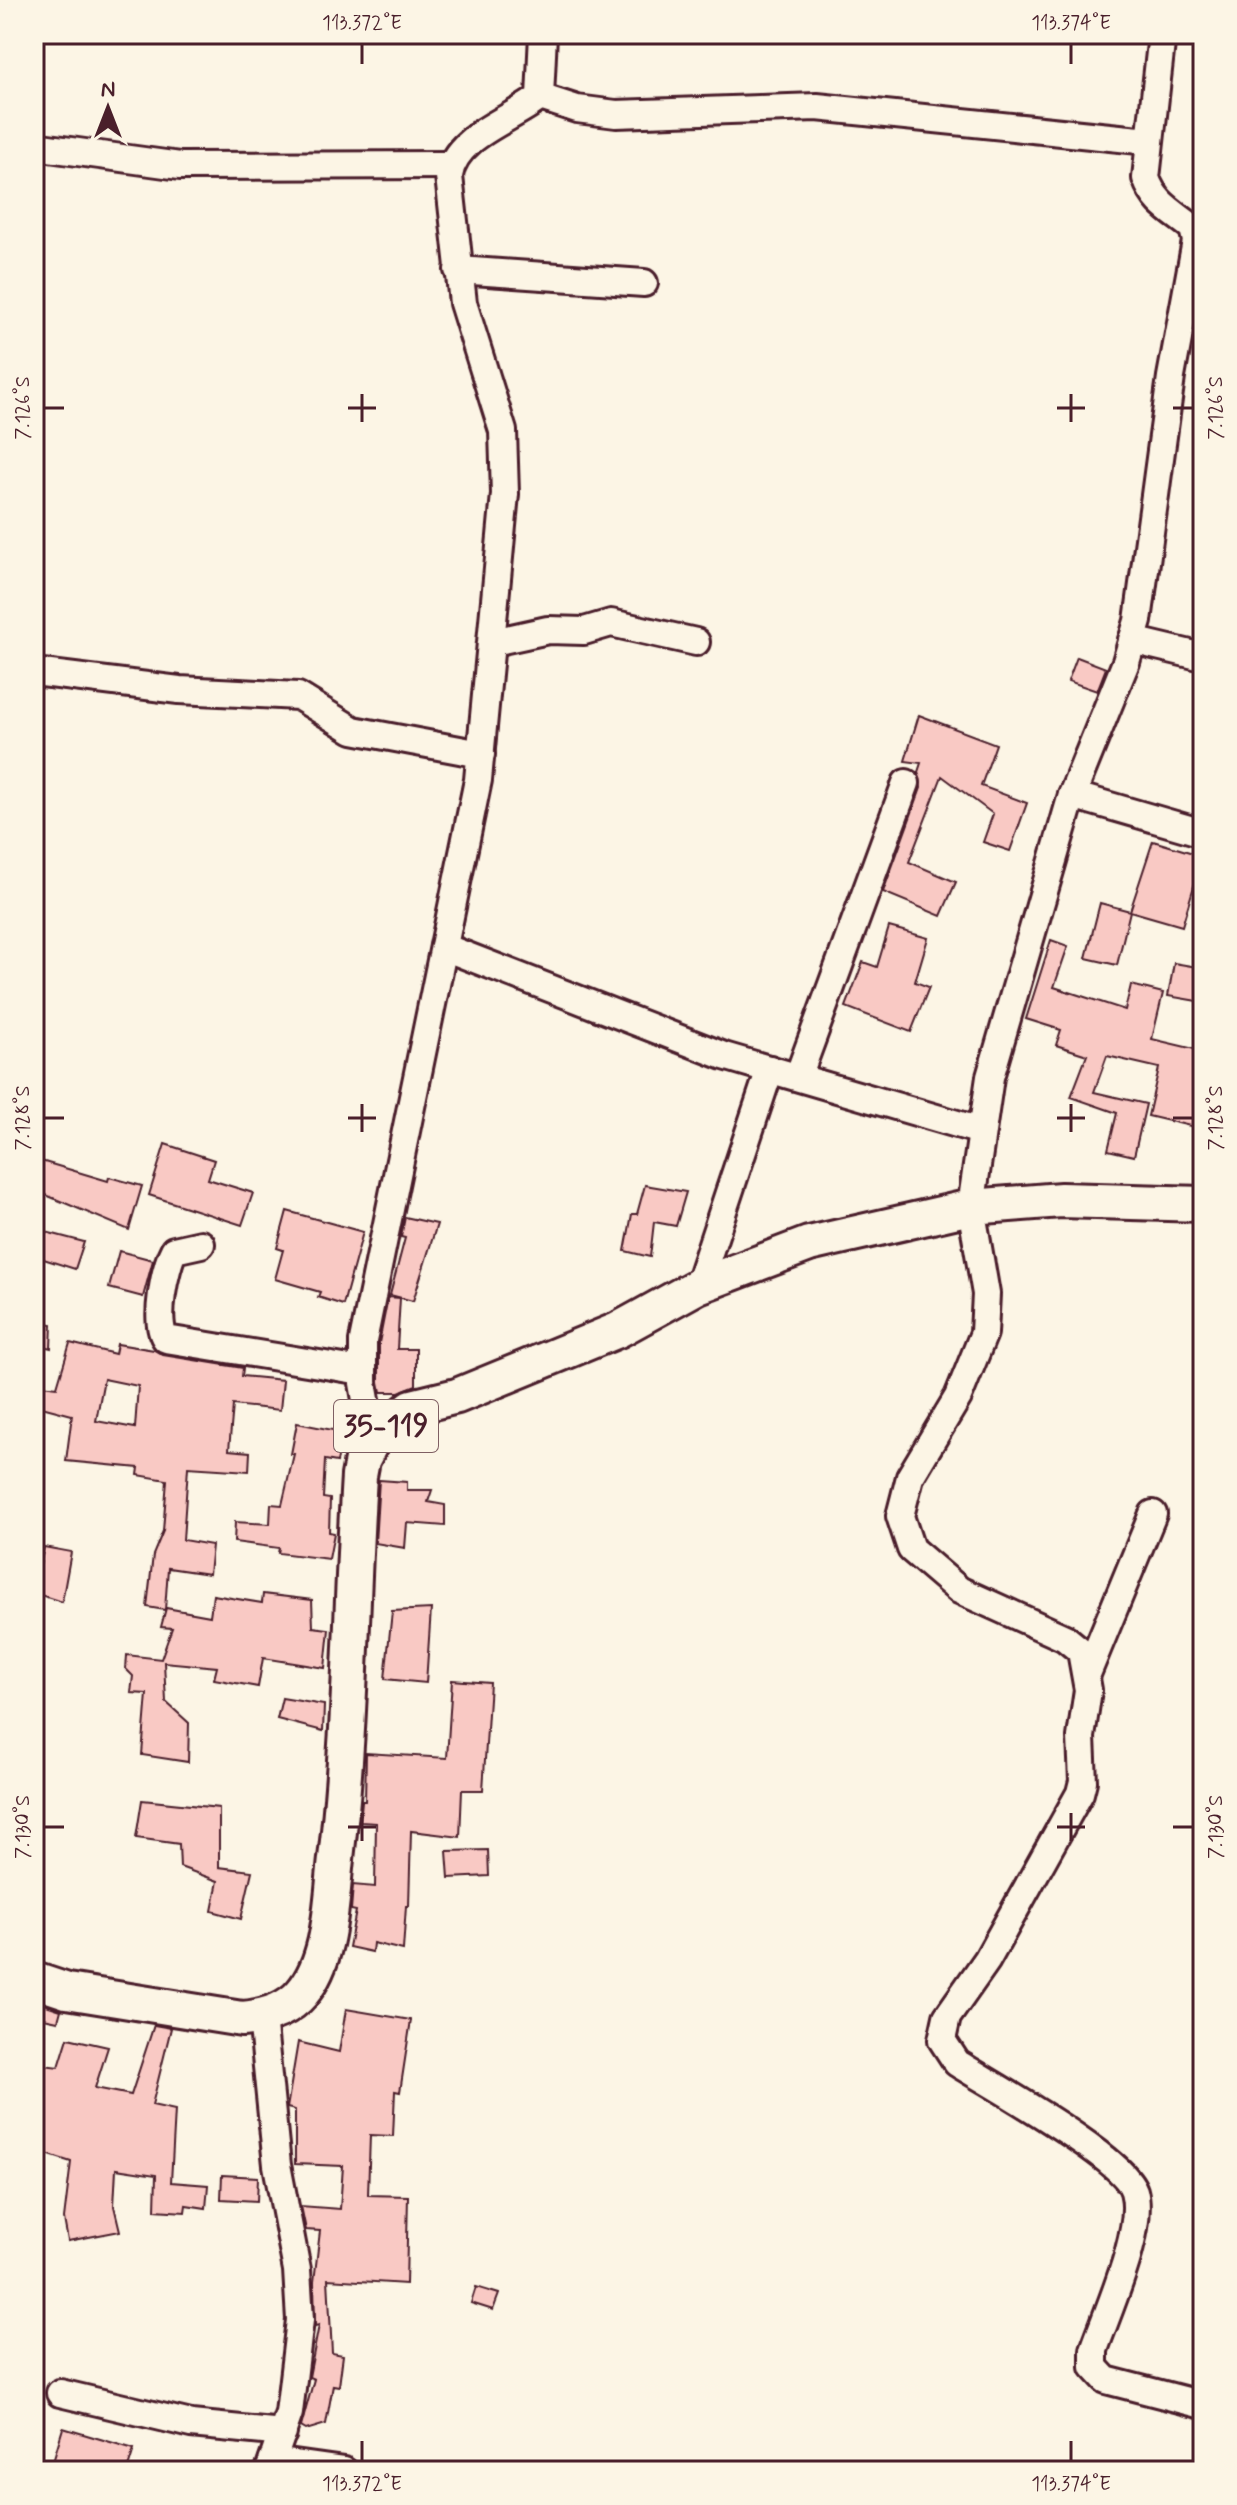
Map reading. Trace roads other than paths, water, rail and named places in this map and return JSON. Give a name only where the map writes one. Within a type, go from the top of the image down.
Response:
[{"type":"main road","name":"35-119","points":[[34,1980],[67,1991],[242,2019],[262,2017],[284,2008],[302,1994],[323,1951],[346,1775],[359,1476],[362,1460],[373,1439],[412,1407],[457,1396],[618,1330],[698,1286],[809,1244],[971,1207],[1061,1200],[1203,1204]]},
{"type":"street","points":[[540,97],[543,34]]},
{"type":"street","points":[[1087,1674],[1081,1651],[1065,1638],[959,1590],[911,1549],[900,1516],[910,1477],[953,1406],[979,1352],[984,1333],[986,1294],[971,1207],[990,1077],[1072,795],[1132,640],[1144,590],[1171,377],[1196,241],[1193,228],[1165,210],[1152,195],[1146,178],[1162,34]]},
{"type":"street","points":[[540,97],[577,109],[616,114],[817,107],[1149,141]]},
{"type":"street","points":[[373,1439],[362,1371],[363,1341],[481,754],[493,642],[506,446],[499,410],[469,326],[458,270],[451,165],[473,141],[540,97]]},
{"type":"street","points":[[34,146],[180,166],[451,165]]},
{"type":"street","points":[[458,270],[644,283]]},
{"type":"street","points":[[493,642],[548,630],[584,631],[611,623],[696,642]]},
{"type":"street","points":[[1132,640],[1203,657]]},
{"type":"street","points":[[34,672],[179,690],[298,696],[353,730],[481,754]]},
{"type":"street","points":[[798,1077],[906,783]]},
{"type":"street","points":[[1072,795],[1203,833]]},
{"type":"street","points":[[444,947],[724,1056],[981,1131]]},
{"type":"street","points":[[698,1286],[770,1069]]},
{"type":"street","points":[[201,1244],[174,1250],[167,1263],[161,1308],[161,1333],[166,1339],[362,1371]]},
{"type":"street","points":[[1153,1514],[1087,1674],[1080,1751],[1083,1781],[1080,1793],[976,1979],[947,2017],[942,2040],[957,2063],[1100,2154],[1124,2174],[1134,2190],[1133,2232],[1094,2350],[1094,2367],[1106,2380],[1203,2405]]},
{"type":"street","points":[[262,2017],[277,2165],[293,2240],[299,2297],[299,2344],[283,2433],[271,2466],[344,2471]]},
{"type":"street","points":[[60,2393],[191,2424],[283,2433]]}]
